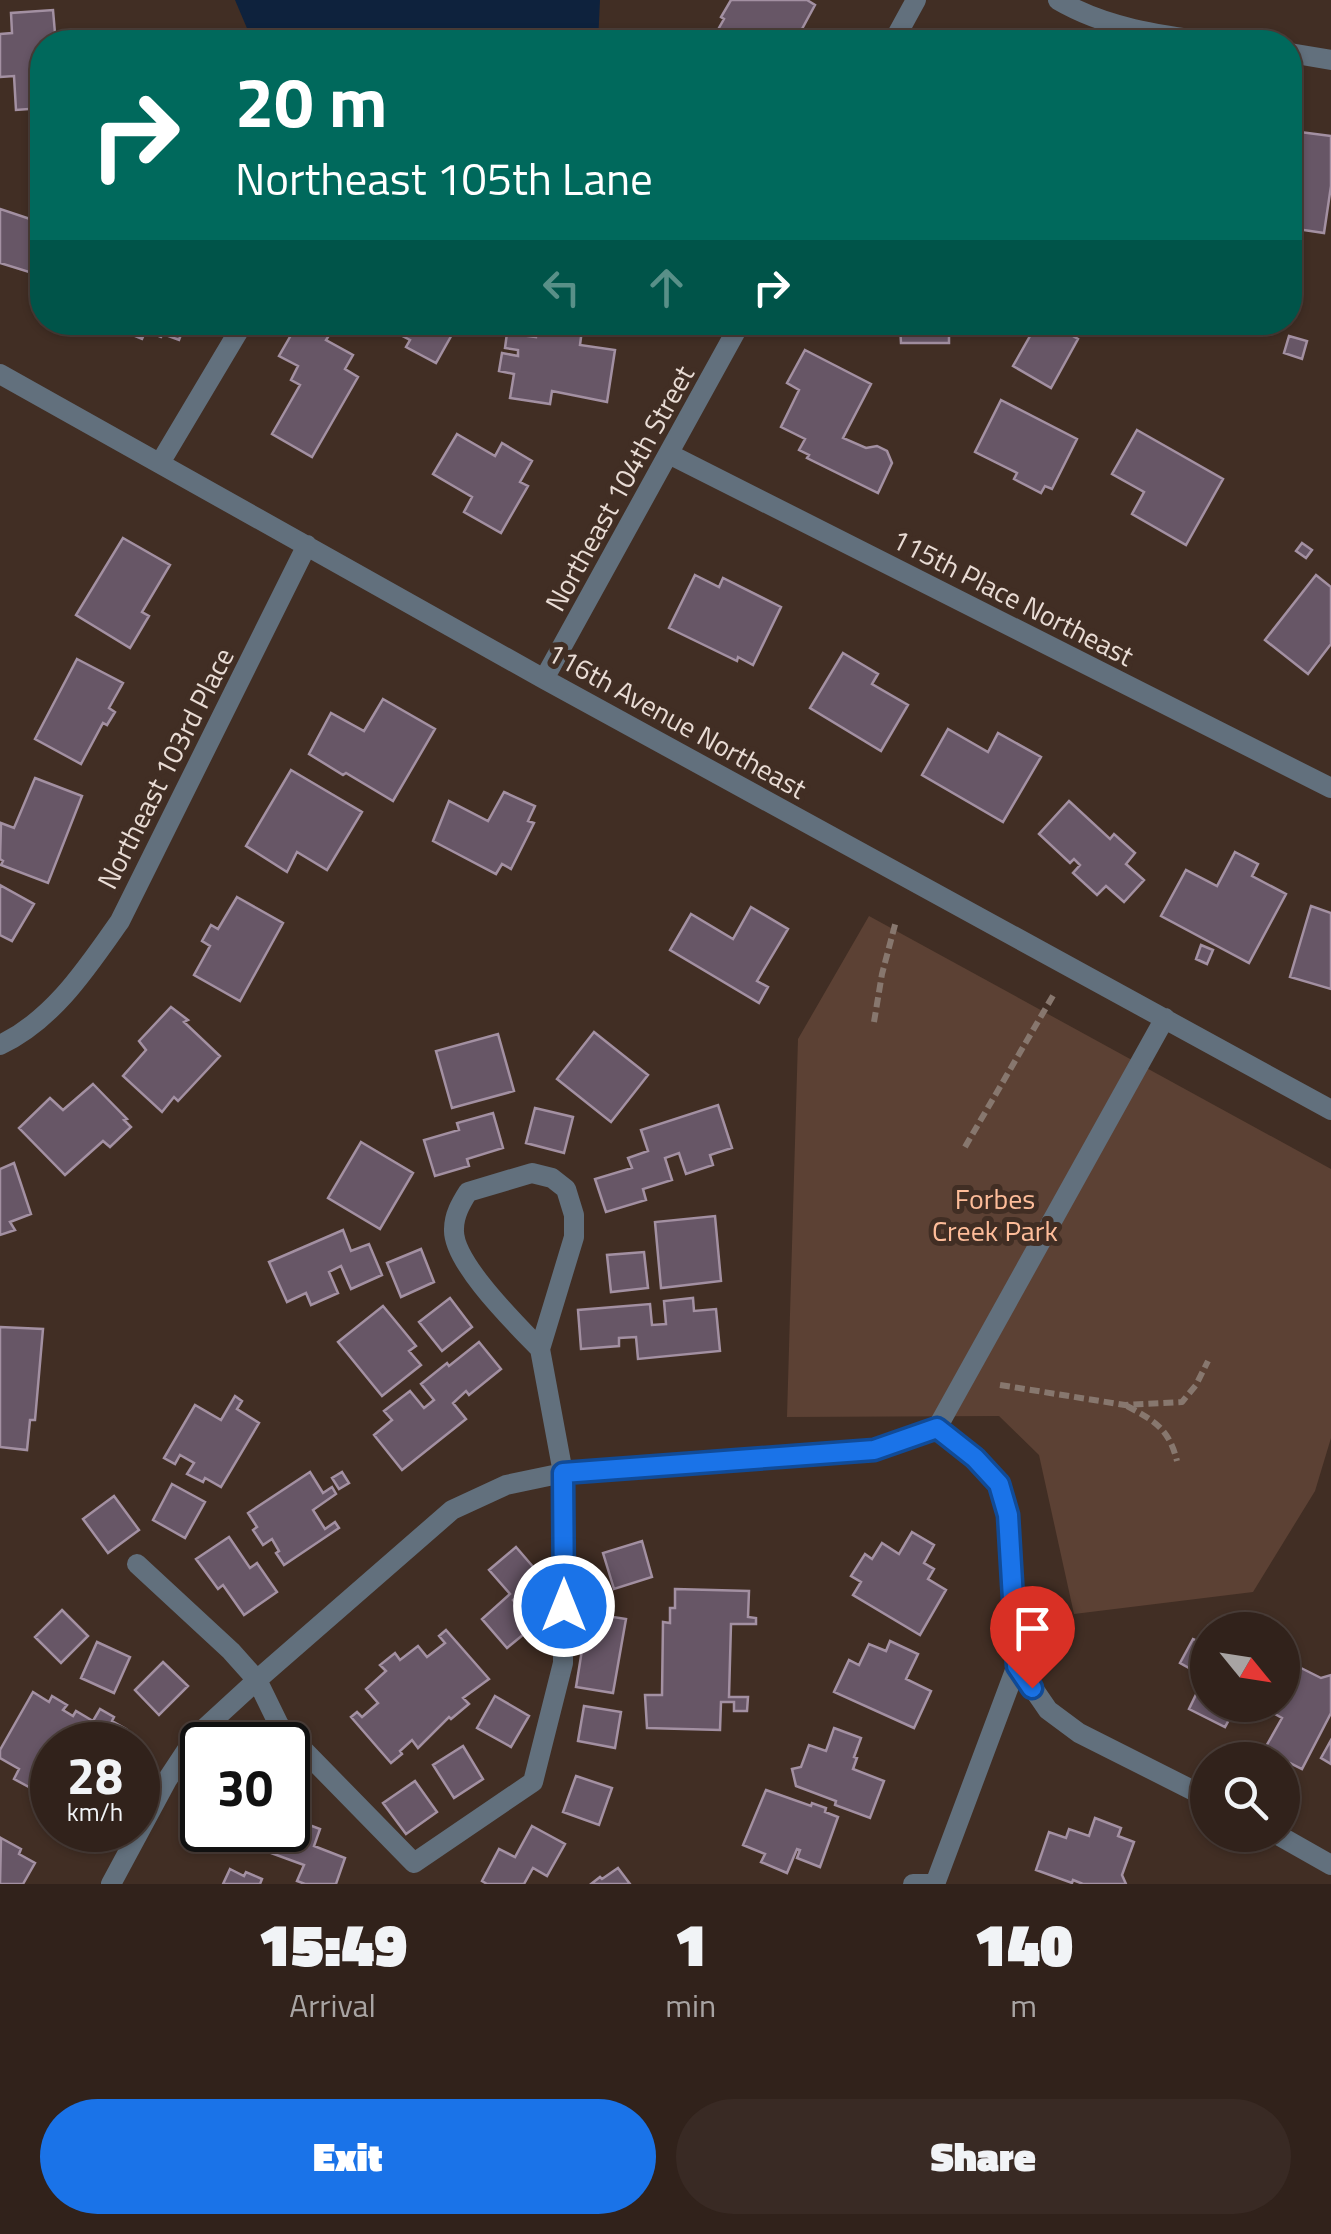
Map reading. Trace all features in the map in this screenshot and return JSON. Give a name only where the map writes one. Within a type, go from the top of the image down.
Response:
[{"type":"street","points":[[900,30],[916,0]]},
{"type":"street","points":[[1058,0],[1082,14],[1137,30]]},
{"type":"street","points":[[1302,54],[1331,60]]},
{"type":"street","points":[[160,462],[236,335]]},
{"type":"street","name":"Northeast 104th Street","points":[[544,679],[734,335]]},
{"type":"street","name":"116th Avenue Northeast","points":[[0,374],[544,679],[1331,1110]]},
{"type":"street","name":"115th Place Northeast","points":[[670,454],[1331,788]]},
{"type":"street","name":"Northeast 103rd Place","points":[[0,1045],[18,1036],[55,1005],[120,921],[307,545]]},
{"type":"street","points":[[111,1884],[167,1780],[196,1736],[452,1510],[506,1485],[563,1473],[874,1450],[937,1428],[1166,1018]]},
{"type":"street","points":[[137,1564],[232,1651],[257,1680],[279,1725],[414,1863],[533,1782],[563,1664],[563,1473],[540,1350],[574,1237],[574,1215],[566,1189],[552,1178],[532,1172],[468,1192],[458,1209],[454,1229],[456,1246],[494,1302],[540,1350]]},
{"type":"street","points":[[913,1884],[933,1884],[1017,1666],[1008,1515],[999,1484],[975,1458],[937,1428]]},
{"type":"street","points":[[1017,1666],[1048,1710],[1079,1733],[1190,1789]]},
{"type":"street","points":[[1300,1847],[1331,1865]]},
{"type":"path","points":[[874,1022],[896,921]]},
{"type":"path","points":[[965,1147],[1054,994]]},
{"type":"path","points":[[1000,1384],[1125,1405],[1182,1402],[1208,1361]]},
{"type":"path","points":[[1125,1405],[1153,1420],[1172,1439],[1177,1461]]},
{"type":"green space","name":"Forbes Creek Park","points":[[869,916],[1331,1169],[1331,1438],[1315,1491],[1253,1592],[1074,1614],[1039,1455],[999,1416],[787,1417],[798,1039]]},
{"type":"water","points":[[235,0],[600,0],[599,30],[248,30]]},
{"type":"building","points":[[731,0],[807,0],[815,5],[801,30],[718,30],[724,19],[721,17]]},
{"type":"building","points":[[53,10],[55,30],[30,30],[30,109],[16,110],[14,76],[0,77],[0,34],[12,33],[11,13]]},
{"type":"building","points":[[1302,132],[1331,136],[1331,186],[1324,233],[1302,230]]},
{"type":"building","points":[[0,209],[30,219],[30,269],[29,272],[0,263]]},
{"type":"building","points":[[291,335],[329,335],[326,340],[353,355],[345,369],[358,377],[312,457],[272,434],[300,385],[291,380],[298,366],[279,356]]},
{"type":"building","points":[[400,335],[452,335],[436,363],[406,347],[410,340]]},
{"type":"building","points":[[507,335],[581,335],[580,345],[615,350],[607,402],[552,391],[550,404],[510,398],[514,374],[499,371],[502,353],[518,356],[518,350],[505,348]]},
{"type":"building","points":[[901,335],[949,335],[949,343],[901,343]]},
{"type":"building","points":[[1031,335],[1071,335],[1078,339],[1051,388],[1013,366]]},
{"type":"building","points":[[1289,336],[1307,341],[1302,359],[1284,353]]},
{"type":"building","points":[[805,350],[871,384],[843,438],[866,448],[877,446],[887,451],[892,463],[878,493],[807,458],[809,455],[799,450],[805,439],[781,427],[799,390],[787,383]]},
{"type":"building","points":[[1001,400],[1077,439],[1052,489],[1045,486],[1041,493],[1014,479],[1017,473],[975,452]]},
{"type":"building","points":[[1137,430],[1223,479],[1186,545],[1132,514],[1144,492],[1112,474]]},
{"type":"building","points":[[457,434],[495,456],[502,443],[532,461],[520,482],[528,486],[501,533],[464,512],[472,497],[433,474]]},
{"type":"building","points":[[123,538],[170,565],[142,612],[149,616],[130,648],[76,615]]},
{"type":"building","points":[[1302,543],[1312,550],[1306,558],[1296,551]]},
{"type":"building","points":[[695,575],[719,587],[723,578],[781,607],[753,665],[669,628]]},
{"type":"building","points":[[1316,575],[1331,587],[1331,644],[1308,674],[1265,640]]},
{"type":"building","points":[[843,653],[878,674],[872,684],[908,705],[881,751],[810,708]]},
{"type":"building","points":[[77,659],[123,683],[109,708],[115,712],[107,725],[103,723],[81,764],[35,739]]},
{"type":"building","points":[[383,699],[435,729],[393,801],[309,754],[331,713],[364,731]]},
{"type":"building","points":[[948,729],[988,752],[998,733],[1041,757],[1003,822],[922,775]]},
{"type":"building","points":[[291,770],[362,812],[327,870],[297,852],[287,872],[246,846]]},
{"type":"building","points":[[35,778],[82,796],[48,883],[1,865],[0,859],[1,823],[14,828]]},
{"type":"building","points":[[504,792],[535,806],[528,821],[534,823],[511,869],[502,864],[496,874],[433,841],[449,801],[488,821]]},
{"type":"building","points":[[1069,801],[1110,839],[1114,834],[1135,853],[1126,864],[1144,880],[1124,902],[1106,886],[1097,895],[1073,873],[1080,865],[1074,859],[1070,863],[1039,834]]},
{"type":"building","points":[[1235,852],[1258,864],[1252,876],[1286,894],[1249,963],[1161,916],[1186,870],[1217,886]]},
{"type":"building","points":[[0,885],[34,904],[12,941],[0,935]]},
{"type":"building","points":[[237,897],[283,923],[240,1001],[194,975],[210,946],[202,941],[211,925],[218,929]]},
{"type":"building","points":[[1311,906],[1331,913],[1331,989],[1290,977]]},
{"type":"building","points":[[751,907],[788,929],[757,981],[768,987],[759,1003],[670,950],[691,914],[733,939]]},
{"type":"building","points":[[1201,945],[1213,950],[1207,964],[1196,959]]},
{"type":"building","points":[[171,1007],[220,1056],[178,1101],[174,1097],[162,1112],[123,1076],[146,1050],[139,1041]]},
{"type":"building","points":[[594,1032],[648,1075],[611,1122],[557,1079]]},
{"type":"building","points":[[498,1034],[514,1091],[452,1108],[436,1051]]},
{"type":"building","points":[[93,1084],[131,1127],[110,1147],[103,1141],[65,1175],[19,1128],[50,1098],[63,1110]]},
{"type":"building","points":[[718,1105],[732,1148],[710,1155],[713,1165],[686,1174],[679,1153],[665,1158],[672,1180],[643,1189],[646,1200],[606,1212],[595,1179],[632,1168],[628,1158],[648,1151],[641,1130]]},
{"type":"building","points":[[535,1108],[573,1117],[564,1153],[526,1143]]},
{"type":"building","points":[[493,1113],[503,1148],[467,1159],[469,1166],[435,1176],[424,1140],[459,1130],[457,1123]]},
{"type":"building","points":[[361,1142],[413,1173],[380,1229],[328,1198]]},
{"type":"building","points":[[14,1163],[31,1214],[10,1222],[15,1230],[0,1235],[0,1169]]},
{"type":"building","points":[[715,1216],[721,1281],[661,1288],[655,1222]]},
{"type":"building","points":[[343,1230],[351,1251],[369,1244],[382,1275],[351,1289],[341,1266],[329,1272],[338,1293],[311,1305],[306,1293],[287,1302],[269,1262]]},
{"type":"building","points":[[421,1249],[434,1282],[401,1297],[387,1263]]},
{"type":"building","points":[[644,1252],[648,1288],[611,1292],[607,1255]]},
{"type":"building","points":[[450,1298],[472,1327],[442,1351],[419,1322]]},
{"type":"building","points":[[693,1298],[694,1311],[716,1309],[720,1351],[638,1359],[636,1337],[619,1338],[619,1346],[581,1349],[578,1310],[650,1304],[652,1325],[666,1324],[664,1301]]},
{"type":"building","points":[[383,1306],[416,1346],[409,1351],[421,1365],[382,1396],[338,1342]]},
{"type":"building","points":[[0,1327],[43,1329],[35,1420],[30,1420],[27,1450],[0,1447]]},
{"type":"building","points":[[479,1342],[501,1369],[453,1403],[466,1419],[402,1470],[374,1435],[392,1420],[384,1411],[410,1391],[424,1408],[434,1400],[421,1384]]},
{"type":"building","points":[[235,1396],[242,1401],[237,1409],[259,1423],[221,1487],[187,1474],[194,1463],[180,1455],[175,1464],[164,1458],[195,1405],[221,1420]]},
{"type":"building","points":[[310,1472],[323,1493],[332,1487],[336,1494],[313,1510],[325,1529],[335,1522],[339,1528],[284,1565],[272,1539],[263,1545],[248,1513]]},
{"type":"building","points":[[342,1472],[349,1483],[339,1489],[332,1478]]},
{"type":"building","points":[[172,1484],[205,1502],[185,1538],[153,1520]]},
{"type":"building","points":[[114,1496],[139,1530],[108,1553],[83,1519]]},
{"type":"building","points":[[912,1532],[934,1545],[924,1563],[934,1569],[928,1579],[946,1590],[920,1635],[853,1595],[861,1582],[851,1576],[865,1554],[872,1559],[882,1543],[899,1554]]},
{"type":"building","points":[[229,1537],[250,1568],[257,1563],[277,1592],[244,1615],[223,1585],[218,1589],[196,1559]]},
{"type":"building","points":[[642,1541],[652,1577],[614,1589],[603,1553]]},
{"type":"building","points":[[516,1547],[541,1576],[513,1600],[535,1625],[507,1648],[482,1619],[510,1594],[489,1570]]},
{"type":"building","points":[[675,1589],[749,1591],[748,1617],[756,1618],[756,1624],[731,1624],[729,1697],[748,1697],[747,1711],[734,1711],[734,1702],[721,1702],[720,1730],[647,1728],[645,1695],[662,1695],[663,1622],[670,1623]]},
{"type":"building","points":[[62,1610],[88,1636],[61,1663],[35,1637]]},
{"type":"building","points":[[588,1613],[626,1619],[613,1693],[576,1687]]},
{"type":"building","points":[[446,1630],[489,1679],[463,1698],[469,1704],[449,1717],[418,1748],[412,1740],[391,1763],[351,1717],[357,1712],[362,1717],[378,1703],[366,1689],[386,1671],[380,1665],[395,1653],[400,1660],[418,1646],[427,1657],[445,1643],[439,1636]]},
{"type":"building","points":[[890,1641],[918,1654],[906,1679],[931,1691],[914,1728],[834,1692],[849,1660],[859,1665],[869,1644],[886,1651]]},
{"type":"building","points":[[97,1642],[130,1657],[114,1693],[81,1678]]},
{"type":"building","points":[[1190,1645],[1190,1669],[1180,1663]]},
{"type":"building","points":[[163,1662],[188,1686],[159,1715],[135,1690]]},
{"type":"building","points":[[1300,1668],[1321,1678],[1331,1675],[1331,1713],[1302,1769],[1300,1742],[1268,1742],[1280,1722],[1300,1722]]},
{"type":"building","points":[[33,1692],[49,1702],[52,1696],[67,1705],[63,1710],[73,1716],[76,1711],[93,1721],[100,1709],[114,1717],[114,1722],[30,1722],[29,1787],[14,1779],[19,1769],[0,1758],[0,1750]]},
{"type":"building","points":[[495,1696],[529,1716],[511,1747],[477,1728]]},
{"type":"building","points":[[584,1706],[621,1712],[615,1748],[578,1741]]},
{"type":"building","points":[[834,1728],[861,1738],[853,1769],[884,1781],[870,1818],[796,1786],[792,1769],[801,1767],[809,1745],[826,1751]]},
{"type":"building","points":[[1331,1740],[1331,1764],[1321,1758]]},
{"type":"building","points":[[463,1746],[483,1779],[454,1798],[433,1765]]},
{"type":"building","points":[[576,1776],[612,1788],[599,1825],[563,1812]]},
{"type":"building","points":[[415,1781],[437,1812],[406,1834],[383,1803]]},
{"type":"building","points":[[766,1790],[826,1808],[825,1812],[838,1817],[820,1867],[797,1858],[797,1849],[787,1873],[761,1862],[765,1854],[743,1845]]},
{"type":"building","points":[[1095,1818],[1121,1828],[1118,1836],[1134,1842],[1122,1875],[1126,1884],[1083,1884],[1073,1880],[1072,1883],[1036,1870],[1049,1832],[1066,1838],[1069,1829],[1089,1836]]},
{"type":"building","points":[[310,1825],[320,1829],[314,1846],[345,1858],[336,1884],[305,1884],[297,1881],[304,1865],[271,1853],[310,1852]]},
{"type":"building","points":[[532,1826],[565,1844],[547,1876],[533,1868],[524,1884],[482,1881],[499,1849],[515,1857]]},
{"type":"building","points":[[1,1838],[35,1863],[23,1884],[0,1884]]},
{"type":"building","points":[[618,1868],[630,1884],[591,1884],[600,1877]]},
{"type":"building","points":[[230,1869],[262,1879],[260,1884],[223,1884]]},
{"type":"route","points":[[564,1606],[563,1473],[874,1450],[937,1428],[975,1458],[999,1484],[1008,1515],[1017,1666],[1032,1688]]}]
